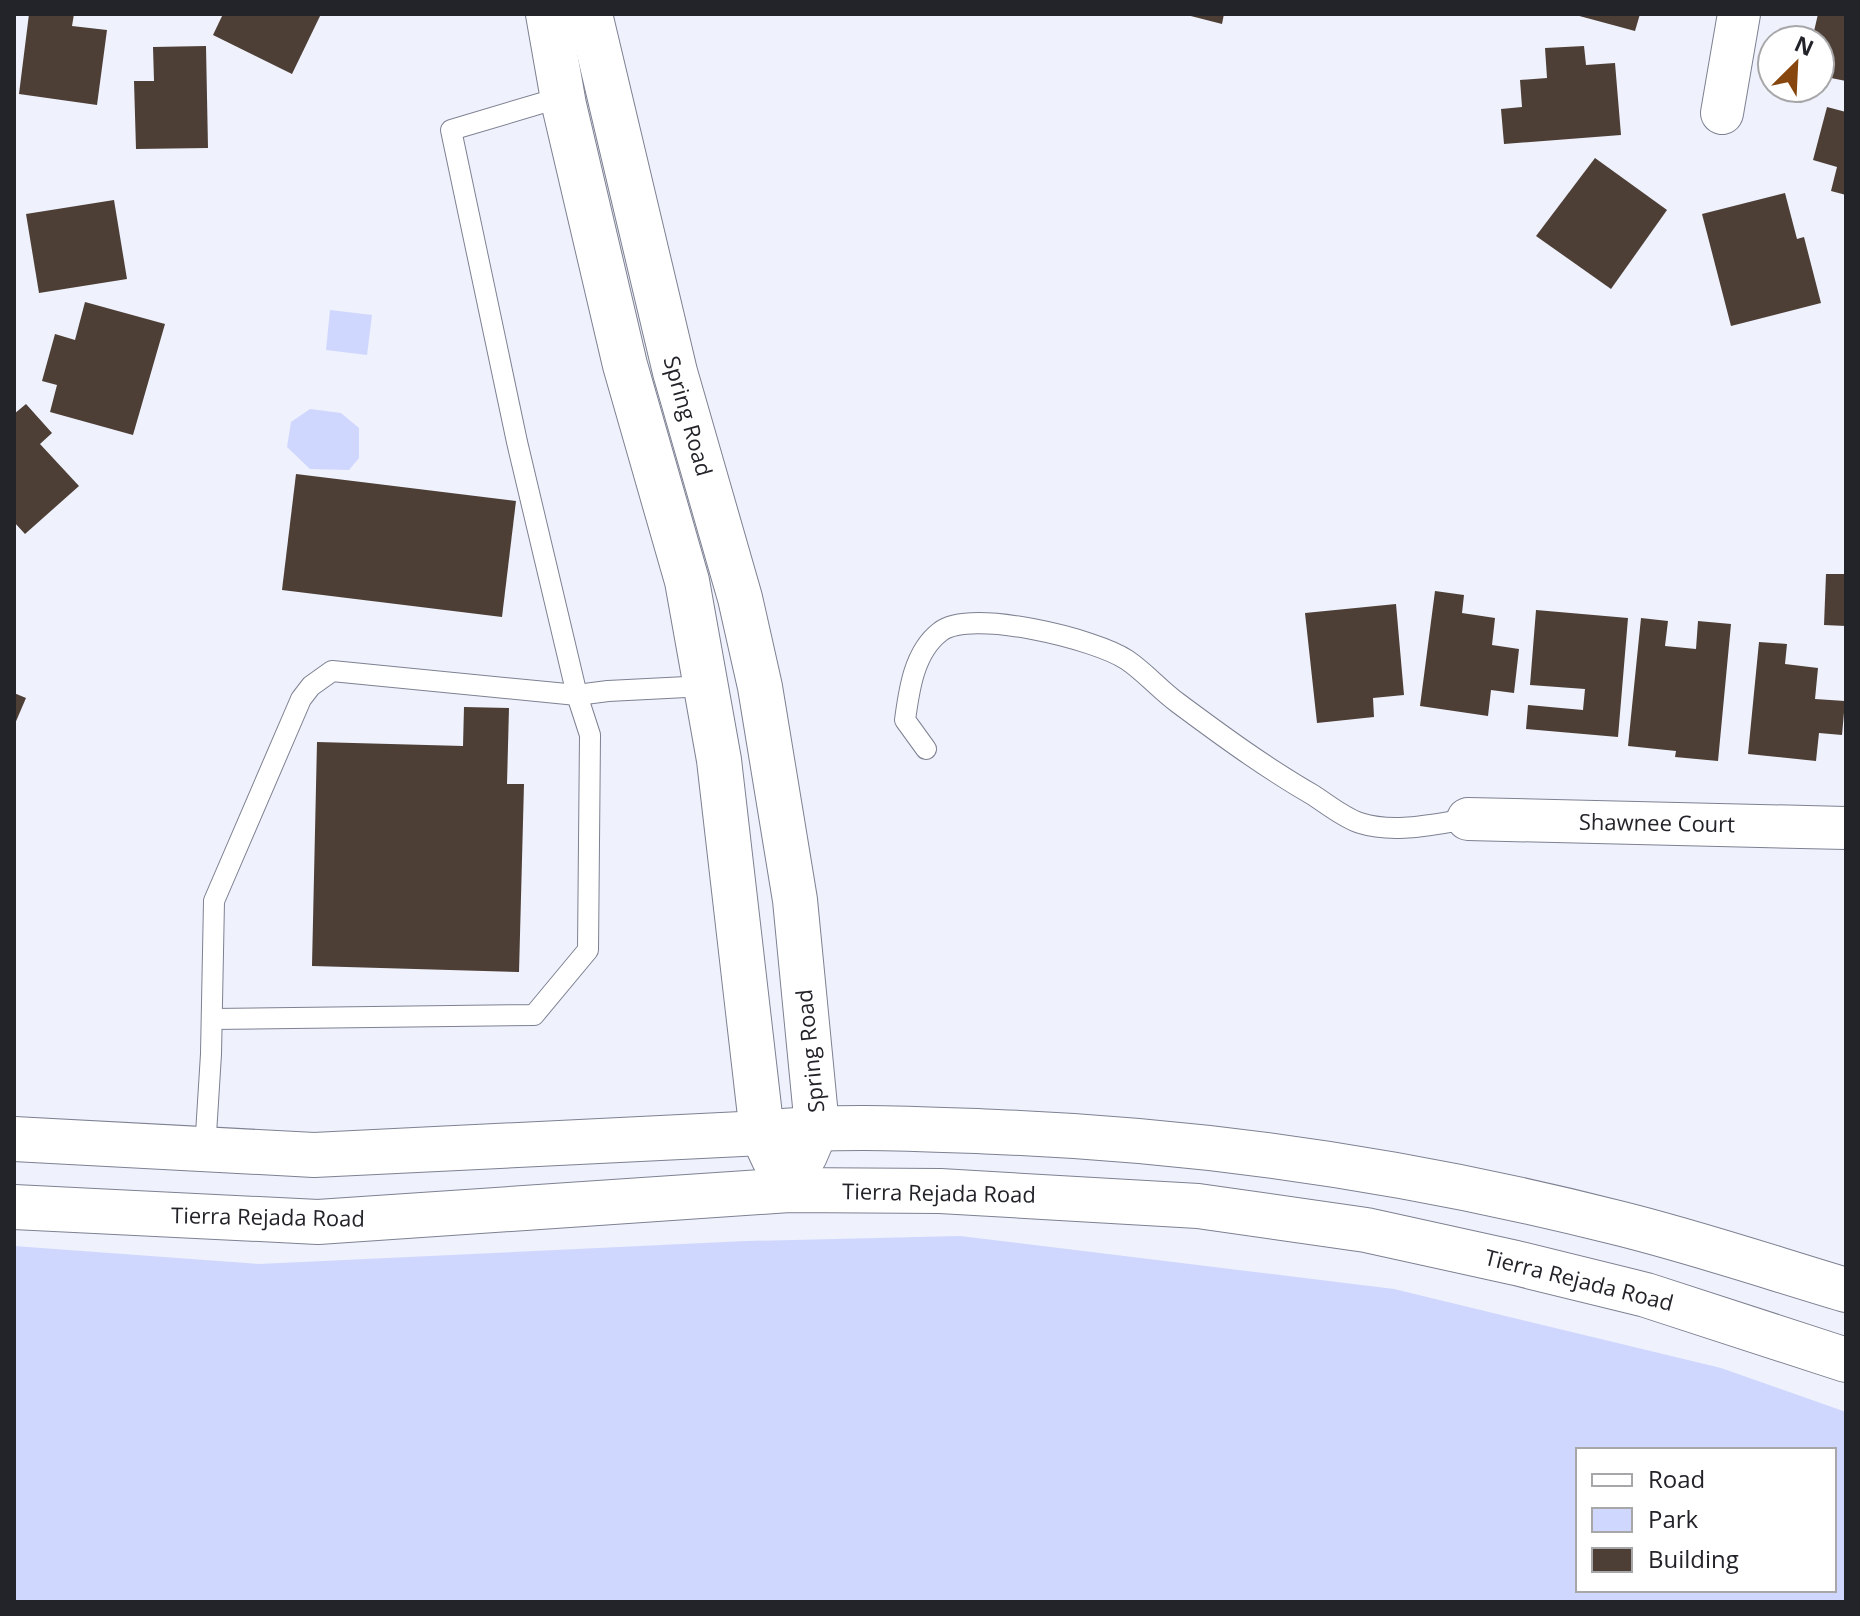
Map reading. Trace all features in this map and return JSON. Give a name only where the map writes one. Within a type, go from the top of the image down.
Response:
[{"type":"main road","points":[[548,14],[562,97],[625,365],[687,581],[719,760],[762,1133],[789,1190]]},
{"type":"main road","name":"Spring Road","points":[[590,14],[675,372],[740,598],[760,687],[795,900],[817,1127],[789,1190]]},
{"type":"main road","points":[[14,1139],[314,1155],[762,1133],[817,1127],[1100,1136],[1354,1167],[1541,1204],[1616,1222],[1846,1290]]},
{"type":"main road","name":"Tierra Rejada Road","points":[[14,1207],[318,1222],[789,1190],[956,1191],[1198,1206],[1366,1230],[1516,1263],[1646,1295],[1846,1360]]},
{"type":"street","points":[[1722,113],[1739,14]]},
{"type":"street","name":"Shawnee Court","points":[[1468,819],[1846,828]]},
{"type":"lane","points":[[212,1019],[534,1015],[588,950],[590,735],[577,695],[517,442],[451,130],[562,97]]},
{"type":"lane","points":[[926,749],[905,720],[910,686],[923,653],[941,631],[959,624],[1031,627],[1086,641],[1126,659],[1175,701],[1284,778],[1359,823],[1403,829],[1468,819]]},
{"type":"lane","points":[[205,1150],[214,901],[301,699],[311,686],[332,671],[577,695],[706,686]]},
{"type":"green space","points":[[330,310],[372,315],[367,355],[326,350]]},
{"type":"green space","points":[[310,409],[341,413],[359,428],[359,458],[349,470],[310,469],[287,447],[291,422]]},
{"type":"green space","points":[[960,1236],[1394,1289],[1721,1368],[1846,1412],[1846,1602],[14,1602],[14,1246],[259,1264],[746,1241]]},
{"type":"building","points":[[29,14],[74,14],[72,26],[107,30],[97,105],[19,94]]},
{"type":"building","points":[[223,14],[321,14],[292,74],[213,35]]},
{"type":"building","points":[[1183,14],[1224,14],[1222,24]]},
{"type":"building","points":[[1572,14],[1640,14],[1635,31]]},
{"type":"building","points":[[1818,14],[1846,14],[1846,81],[1836,79],[1836,24],[1816,24]]},
{"type":"building","points":[[206,46],[208,148],[136,149],[134,81],[154,81],[153,47]]},
{"type":"building","points":[[1584,46],[1586,65],[1615,63],[1621,135],[1504,144],[1501,109],[1522,107],[1520,80],[1547,78],[1545,48]]},
{"type":"building","points":[[1827,107],[1846,112],[1846,195],[1831,191],[1837,167],[1813,160]]},
{"type":"building","points":[[1595,158],[1667,210],[1611,289],[1536,236]]},
{"type":"building","points":[[1785,193],[1797,239],[1804,237],[1821,303],[1731,326],[1702,214]]},
{"type":"building","points":[[114,200],[127,279],[39,293],[26,214]]},
{"type":"building","points":[[85,302],[165,324],[133,435],[50,412],[57,385],[42,381],[55,334],[75,340]]},
{"type":"building","points":[[26,404],[52,433],[40,444],[79,486],[25,534],[14,522],[14,414]]},
{"type":"building","points":[[296,474],[516,501],[502,617],[282,590]]},
{"type":"building","points":[[1826,574],[1846,574],[1846,626],[1824,625]]},
{"type":"building","points":[[1435,591],[1464,595],[1462,613],[1495,618],[1492,645],[1519,649],[1514,693],[1491,690],[1488,716],[1420,706]]},
{"type":"building","points":[[1396,604],[1404,695],[1373,698],[1374,717],[1317,723],[1305,613]]},
{"type":"building","points":[[1536,610],[1628,618],[1618,737],[1526,729],[1528,705],[1583,710],[1585,689],[1530,685]]},
{"type":"building","points":[[1641,618],[1668,621],[1665,646],[1696,649],[1698,621],[1731,624],[1718,761],[1675,757],[1676,751],[1628,746]]},
{"type":"building","points":[[1759,642],[1787,644],[1785,664],[1818,668],[1815,699],[1845,701],[1842,735],[1819,733],[1816,761],[1748,754]]},
{"type":"building","points":[[14,693],[26,698],[14,726]]},
{"type":"building","points":[[464,707],[509,708],[507,784],[524,784],[519,972],[312,966],[317,742],[463,746]]}]
